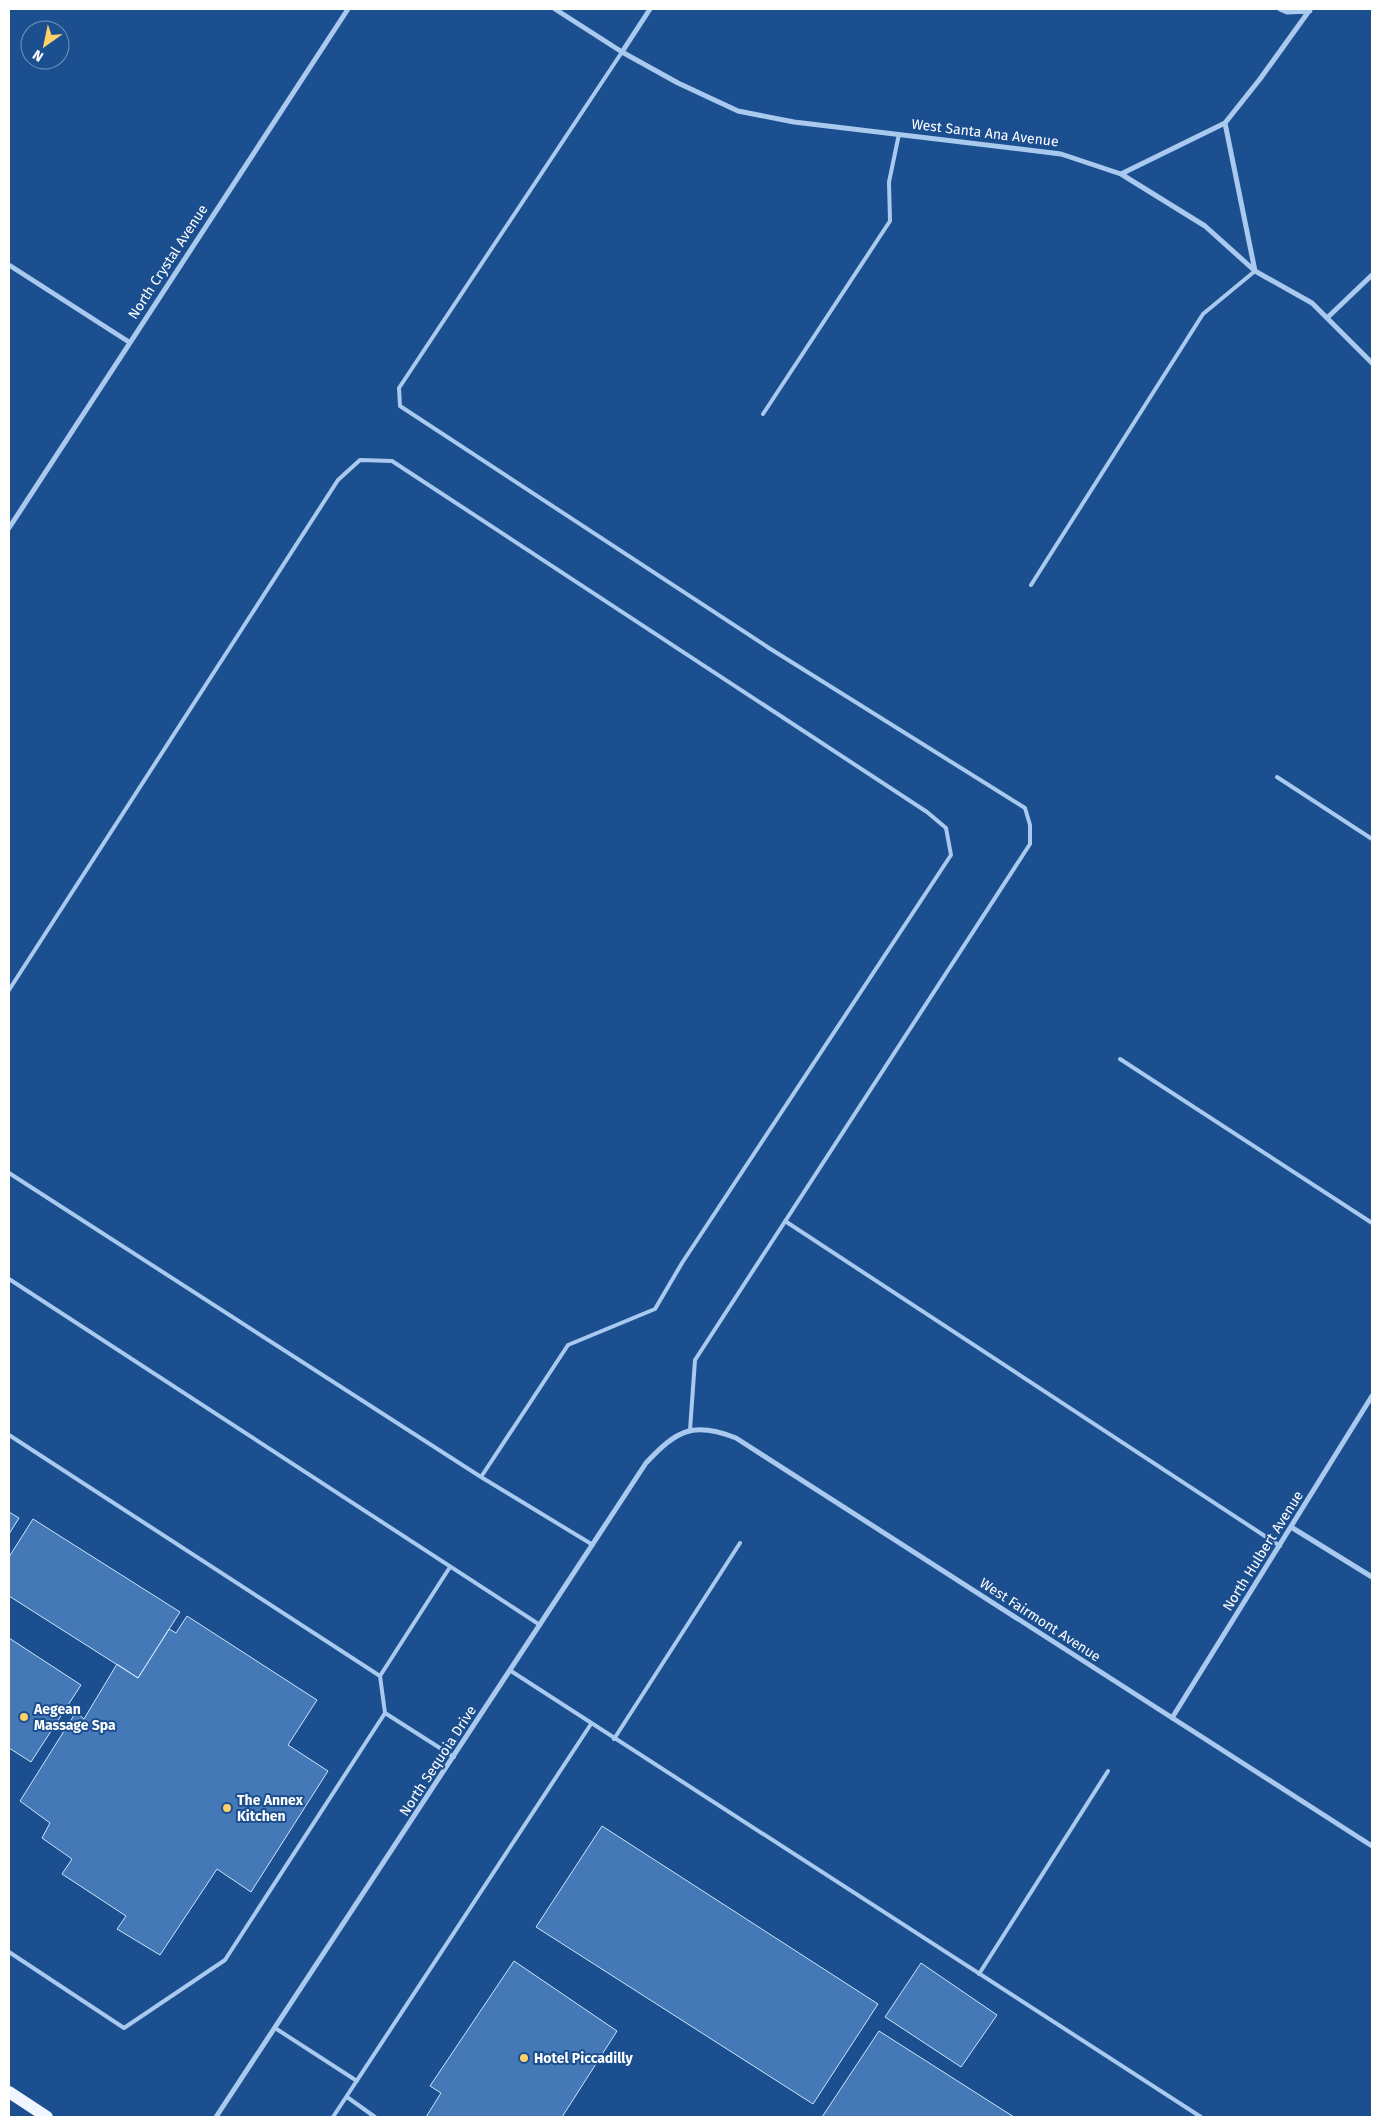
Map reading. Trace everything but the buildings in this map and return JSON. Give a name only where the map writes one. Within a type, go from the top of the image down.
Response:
[{"type":"main road","points":[[9,2092],[46,2117]]},
{"type":"street","name":"North Crystal Avenue","points":[[9,528],[348,9]]},
{"type":"street","name":"West Santa Ana Avenue","points":[[556,9],[622,52],[678,83],[738,111],[794,122],[1061,154],[1121,174],[1206,226],[1255,271],[1312,304],[1372,363]]},
{"type":"street","points":[[622,52],[650,9]]},
{"type":"street","points":[[1280,9],[1287,12],[1310,10]]},
{"type":"street","points":[[1121,174],[1225,123],[1260,80],[1310,10]]},
{"type":"street","points":[[1225,123],[1255,271]]},
{"type":"street","points":[[9,265],[129,342]]},
{"type":"street","points":[[1327,318],[1372,275]]},
{"type":"street","name":"North Hulbert Avenue","points":[[1172,1718],[1372,1396]]},
{"type":"street","name":"North Sequoia Drive","points":[[216,2117],[511,1671],[646,1462],[666,1442],[690,1430]]},
{"type":"street","name":"West Fairmont Avenue","points":[[690,1430],[715,1430],[736,1438],[1372,1846]]},
{"type":"street","points":[[1291,1528],[1372,1577]]},
{"type":"lane","points":[[622,52],[399,388],[400,406],[769,648],[1025,808],[1030,825],[1030,844],[695,1360],[690,1430]]},
{"type":"lane","points":[[763,414],[890,221],[888,182],[899,134]]},
{"type":"lane","points":[[1030,586],[1203,314],[1255,271]]},
{"type":"lane","points":[[9,990],[338,480],[360,460],[392,461],[927,812],[946,828],[951,855],[654,1308],[568,1345],[481,1477]]},
{"type":"lane","points":[[1277,776],[1372,839]]},
{"type":"lane","points":[[1120,1058],[1372,1223]]},
{"type":"lane","points":[[9,1173],[481,1477],[593,1545]]},
{"type":"lane","points":[[785,1221],[1280,1546]]},
{"type":"lane","points":[[9,1279],[540,1625]]},
{"type":"lane","points":[[9,1435],[380,1676]]},
{"type":"lane","points":[[614,1739],[740,1543]]},
{"type":"lane","points":[[9,1952],[124,2028],[225,1960],[385,1713],[380,1676],[450,1567]]},
{"type":"lane","points":[[511,1671],[1201,2117]]},
{"type":"lane","points":[[385,1713],[454,1757]]},
{"type":"lane","points":[[334,2117],[591,1724]]},
{"type":"lane","points":[[979,1974],[1108,1770]]},
{"type":"lane","points":[[275,2028],[357,2081]]},
{"type":"lane","points":[[347,2097],[375,2117]]},
{"type":"place","name":"Aegean Massage Spa","points":[[24,1717]]},
{"type":"place","name":"The Annex Kitchen","points":[[227,1808]]},
{"type":"place","name":"Hotel Piccadilly","points":[[524,2058]]}]
